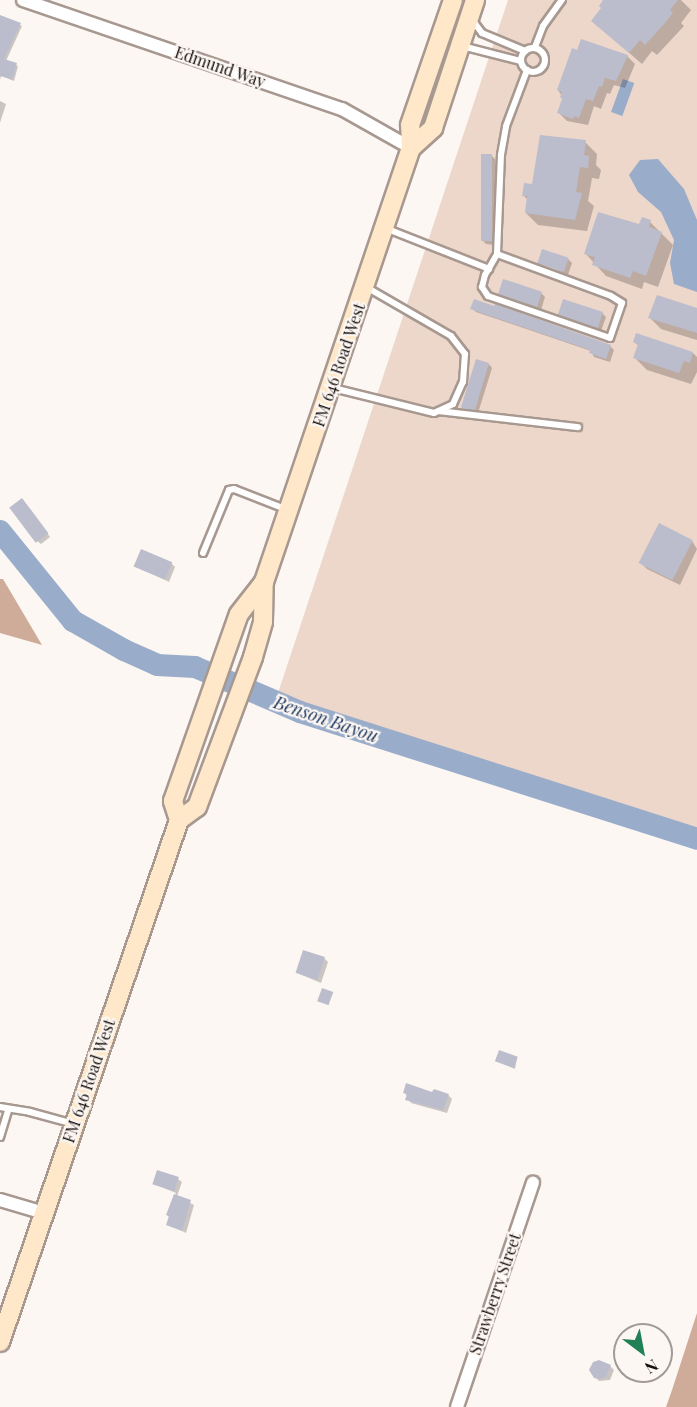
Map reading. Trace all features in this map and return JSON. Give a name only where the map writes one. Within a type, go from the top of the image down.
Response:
[{"type":"main road","name":"FM 646 Road West","points":[[179,820],[172,801],[239,614],[264,582],[332,387],[411,148],[410,125],[453,0]]},
{"type":"main road","name":"FM 646 Road West","points":[[411,148],[433,128],[459,44],[458,12],[470,3]]},
{"type":"main road","name":"FM 646 Road West","points":[[0,1342],[179,820],[196,807],[253,657],[264,621],[264,582]]},
{"type":"street","name":"Edmund Way","points":[[23,0],[342,109],[411,148]]},
{"type":"street","name":"Strawberry Street","points":[[457,1407],[533,1182]]},
{"type":"street","points":[[0,1200],[44,1213]]},
{"type":"lane","points":[[470,3],[472,20],[482,33],[525,51],[535,47],[543,26],[562,0]]},
{"type":"lane","points":[[459,44],[521,61],[527,70]]},
{"type":"lane","points":[[527,70],[541,69],[545,61],[544,54],[535,47]]},
{"type":"lane","points":[[521,61],[525,51]]},
{"type":"lane","points":[[497,254],[611,296],[622,303],[610,338],[488,296],[482,287],[497,254],[501,155],[506,126],[527,70]]},
{"type":"lane","points":[[384,228],[489,269]]},
{"type":"lane","points":[[332,387],[434,413],[453,404],[464,382],[465,354],[451,336],[365,286]]},
{"type":"lane","points":[[439,411],[578,427]]},
{"type":"lane","points":[[203,553],[229,490],[234,489],[289,510]]},
{"type":"lane","points":[[0,1107],[30,1112],[74,1125]]},
{"type":"lane","points":[[0,1137],[8,1110]]},
{"type":"shaded area","points":[[508,0],[697,0],[697,836],[275,702]]},
{"type":"shaded area","points":[[0,579],[3,579],[42,645],[0,633]]},
{"type":"shaded area","points":[[697,1313],[697,1407],[666,1407],[672,1390]]},
{"type":"water","points":[[623,79],[634,83],[622,116],[611,112]]},
{"type":"water","points":[[658,159],[684,189],[697,220],[697,292],[674,284],[670,263],[674,240],[661,212],[638,192],[629,175],[640,160]]},
{"type":"building","points":[[603,0],[678,0],[670,10],[673,13],[645,45],[640,40],[629,53],[591,21],[601,8],[599,6]]},
{"type":"building","points":[[0,15],[21,23],[4,59],[17,63],[12,79],[0,76]]},
{"type":"building","points":[[581,39],[628,55],[616,81],[605,78],[593,101],[586,99],[579,118],[574,116],[573,119],[557,113],[562,92],[557,90],[572,48],[577,50]]},
{"type":"building","points":[[540,135],[586,140],[584,155],[589,156],[588,168],[580,167],[576,192],[582,193],[575,220],[525,213],[527,196],[522,196],[524,183],[532,184]]},
{"type":"building","points":[[481,154],[492,154],[492,241],[481,241]]},
{"type":"building","points":[[598,212],[639,224],[642,217],[651,220],[649,227],[662,232],[646,276],[633,271],[630,278],[592,265],[595,257],[584,254]]},
{"type":"building","points":[[542,249],[569,258],[564,272],[537,263]]},
{"type":"building","points":[[503,279],[542,292],[537,307],[498,294]]},
{"type":"building","points":[[657,295],[697,308],[697,333],[648,318]]},
{"type":"building","points":[[474,299],[494,306],[495,304],[611,345],[606,359],[589,353],[590,350],[470,309]]},
{"type":"building","points":[[563,299],[603,312],[598,328],[558,315]]},
{"type":"building","points":[[636,333],[693,352],[690,363],[684,361],[679,373],[633,358],[638,344],[633,342]]},
{"type":"building","points":[[476,359],[489,363],[475,410],[464,409],[461,407]]},
{"type":"building","points":[[22,498],[48,533],[36,543],[9,508]]},
{"type":"building","points":[[659,523],[693,540],[672,580],[639,563]]},
{"type":"building","points":[[141,549],[172,562],[165,580],[134,566]]},
{"type":"building","points":[[303,950],[325,957],[317,980],[296,973]]},
{"type":"building","points":[[322,988],[333,992],[328,1005],[317,1001]]},
{"type":"building","points":[[499,1050],[518,1057],[514,1068],[495,1061]]},
{"type":"building","points":[[406,1083],[432,1092],[434,1089],[449,1094],[443,1110],[405,1100],[407,1094],[403,1093]]},
{"type":"building","points":[[157,1170],[179,1177],[174,1191],[152,1184]]},
{"type":"building","points":[[174,1194],[191,1200],[182,1231],[166,1225],[169,1216],[166,1215]]},
{"type":"building","points":[[599,1360],[611,1365],[606,1377],[600,1379],[594,1378],[589,1370],[593,1362]]},
{"type":"waterway","name":"Benson Bayou","points":[[0,531],[73,621],[124,650],[157,665],[195,667],[300,712],[697,839]]}]
